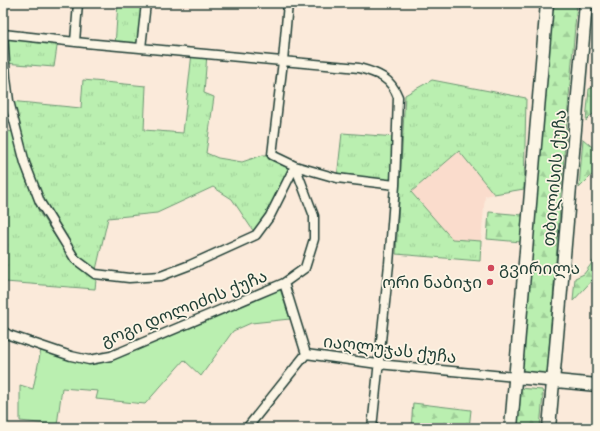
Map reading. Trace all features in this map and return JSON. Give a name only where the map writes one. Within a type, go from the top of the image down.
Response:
[{"type":"main road","name":"თბილისის ქუჩა","points":[[511,428],[547,3]]},
{"type":"main road","name":"თბილისის ქუჩა","points":[[549,428],[586,3]]},
{"type":"main road","points":[[516,378],[597,385]]},
{"type":"street","points":[[3,7],[4,3]]},
{"type":"street","points":[[75,42],[78,3]]},
{"type":"street","points":[[141,48],[146,3]]},
{"type":"street","points":[[288,3],[272,155],[295,166],[337,178],[395,185]]},
{"type":"street","points":[[295,166],[270,216],[256,235],[190,265],[161,276],[129,278],[95,274],[75,259],[40,202],[25,162],[9,101],[3,34],[359,68],[368,70],[384,78],[394,87],[398,97],[395,185],[389,264],[372,428]]},
{"type":"street","name":"გოგი დოლიძის ქუჩა","points":[[3,331],[10,335],[71,356],[89,360],[111,356],[284,283],[305,268],[314,239],[314,216],[295,166]]},
{"type":"street","name":"გოგი დოლიძის ქუჩა","points":[[284,283],[306,354]]},
{"type":"street","name":"იაღლუჯას ქუჩა","points":[[246,428],[306,354],[378,364],[516,378]]},
{"type":"shaded area","points":[[459,151],[494,194],[485,196],[481,241],[452,239],[411,192]]},
{"type":"green space","points":[[118,3],[146,3],[141,48],[115,46]]},
{"type":"green space","points":[[552,3],[577,3],[547,376],[520,375]]},
{"type":"green space","points":[[3,35],[58,40],[54,67],[4,63]]},
{"type":"green space","points":[[192,53],[207,54],[204,93],[214,97],[206,153],[218,158],[242,162],[263,155],[272,155],[295,166],[256,235],[232,199],[213,187],[157,213],[108,218],[95,274],[75,259],[40,202],[9,101],[81,108],[83,80],[146,86],[144,130],[183,133]]},
{"type":"green space","points":[[432,80],[526,98],[524,189],[494,194],[459,151],[411,192],[452,239],[481,241],[480,261],[396,254],[405,95]]},
{"type":"green space","points":[[597,86],[597,110],[586,121],[589,89]]},
{"type":"green space","points":[[3,130],[13,132],[25,177],[39,212],[72,262],[96,280],[95,289],[5,282],[3,301]]},
{"type":"green space","points":[[342,133],[396,137],[395,185],[337,178]]},
{"type":"green space","points":[[583,139],[597,151],[597,170],[579,188]]},
{"type":"green space","points":[[489,212],[523,215],[521,242],[487,239]]},
{"type":"green space","points":[[597,256],[597,275],[573,301],[575,278],[584,274]]},
{"type":"green space","points":[[280,289],[290,319],[251,323],[233,331],[201,376],[184,360],[145,404],[96,399],[98,391],[62,388],[57,425],[20,421],[20,385],[33,389],[41,350],[69,360],[89,364],[112,359]]},
{"type":"green space","points":[[519,388],[542,390],[543,395],[540,428],[516,428]]},
{"type":"green space","points":[[413,403],[471,410],[469,428],[411,428]]},
{"type":"place","name":"გვირილა","points":[[491,268]]},
{"type":"place","name":"ორი ნაბიჯი","points":[[490,282]]}]
